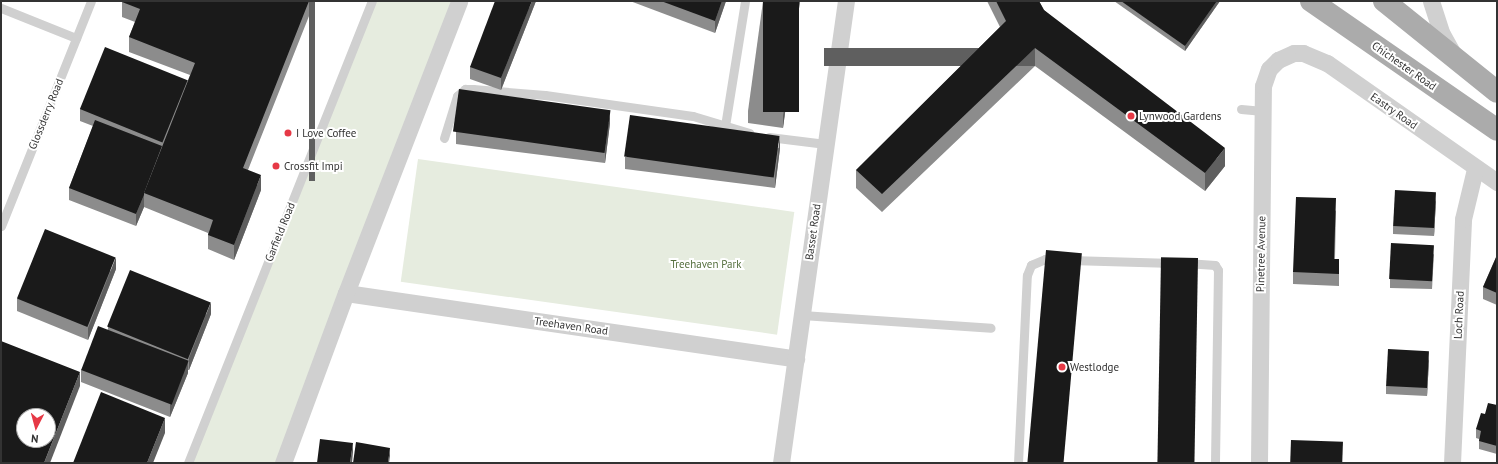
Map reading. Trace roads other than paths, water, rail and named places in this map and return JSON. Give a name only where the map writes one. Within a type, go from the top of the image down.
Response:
[{"type":"main road","name":"Chichester Road","points":[[1311,1],[1497,130]]},
{"type":"main road","points":[[1384,1],[1497,92]]},
{"type":"street","points":[[283,463],[346,293],[459,1]]},
{"type":"street","name":"Basset Road","points":[[780,463],[846,1]]},
{"type":"street","points":[[1431,1],[1442,34],[1455,59]]},
{"type":"street","name":"Eastry Road","points":[[1286,55],[1303,53],[1327,63],[1475,169],[1497,182]]},
{"type":"street","name":"Pinetree Avenue","points":[[1259,463],[1263,111],[1265,77],[1269,69],[1286,55]]},
{"type":"street","name":"Loch Road","points":[[1452,463],[1463,219],[1475,169]]},
{"type":"street","name":"Treehaven Road","points":[[346,293],[796,359]]},
{"type":"lane","name":"Glossderry Road","points":[[1,226],[91,1]]},
{"type":"lane","name":"Garfield Road","points":[[188,463],[372,1]]},
{"type":"lane","points":[[725,126],[745,1]]},
{"type":"lane","points":[[1,8],[76,38]]},
{"type":"lane","points":[[444,138],[457,96],[465,89],[473,89],[545,95],[693,116],[756,135],[826,144]]},
{"type":"lane","points":[[1241,110],[1263,111]]},
{"type":"lane","points":[[1018,463],[1026,275],[1031,265],[1045,259],[1194,264],[1217,267],[1216,463]]},
{"type":"lane","points":[[802,315],[991,328]]},
{"type":"place","name":"Lynwood Gardens","points":[[1131,116]]},
{"type":"place","name":"I Love Coffee","points":[[288,133]]},
{"type":"place","name":"Crossfit Impi","points":[[276,166]]},
{"type":"place","name":"Westlodge","points":[[1062,367]]},
{"type":"park label","name":"Treehaven Park","points":[[706,264]]}]
